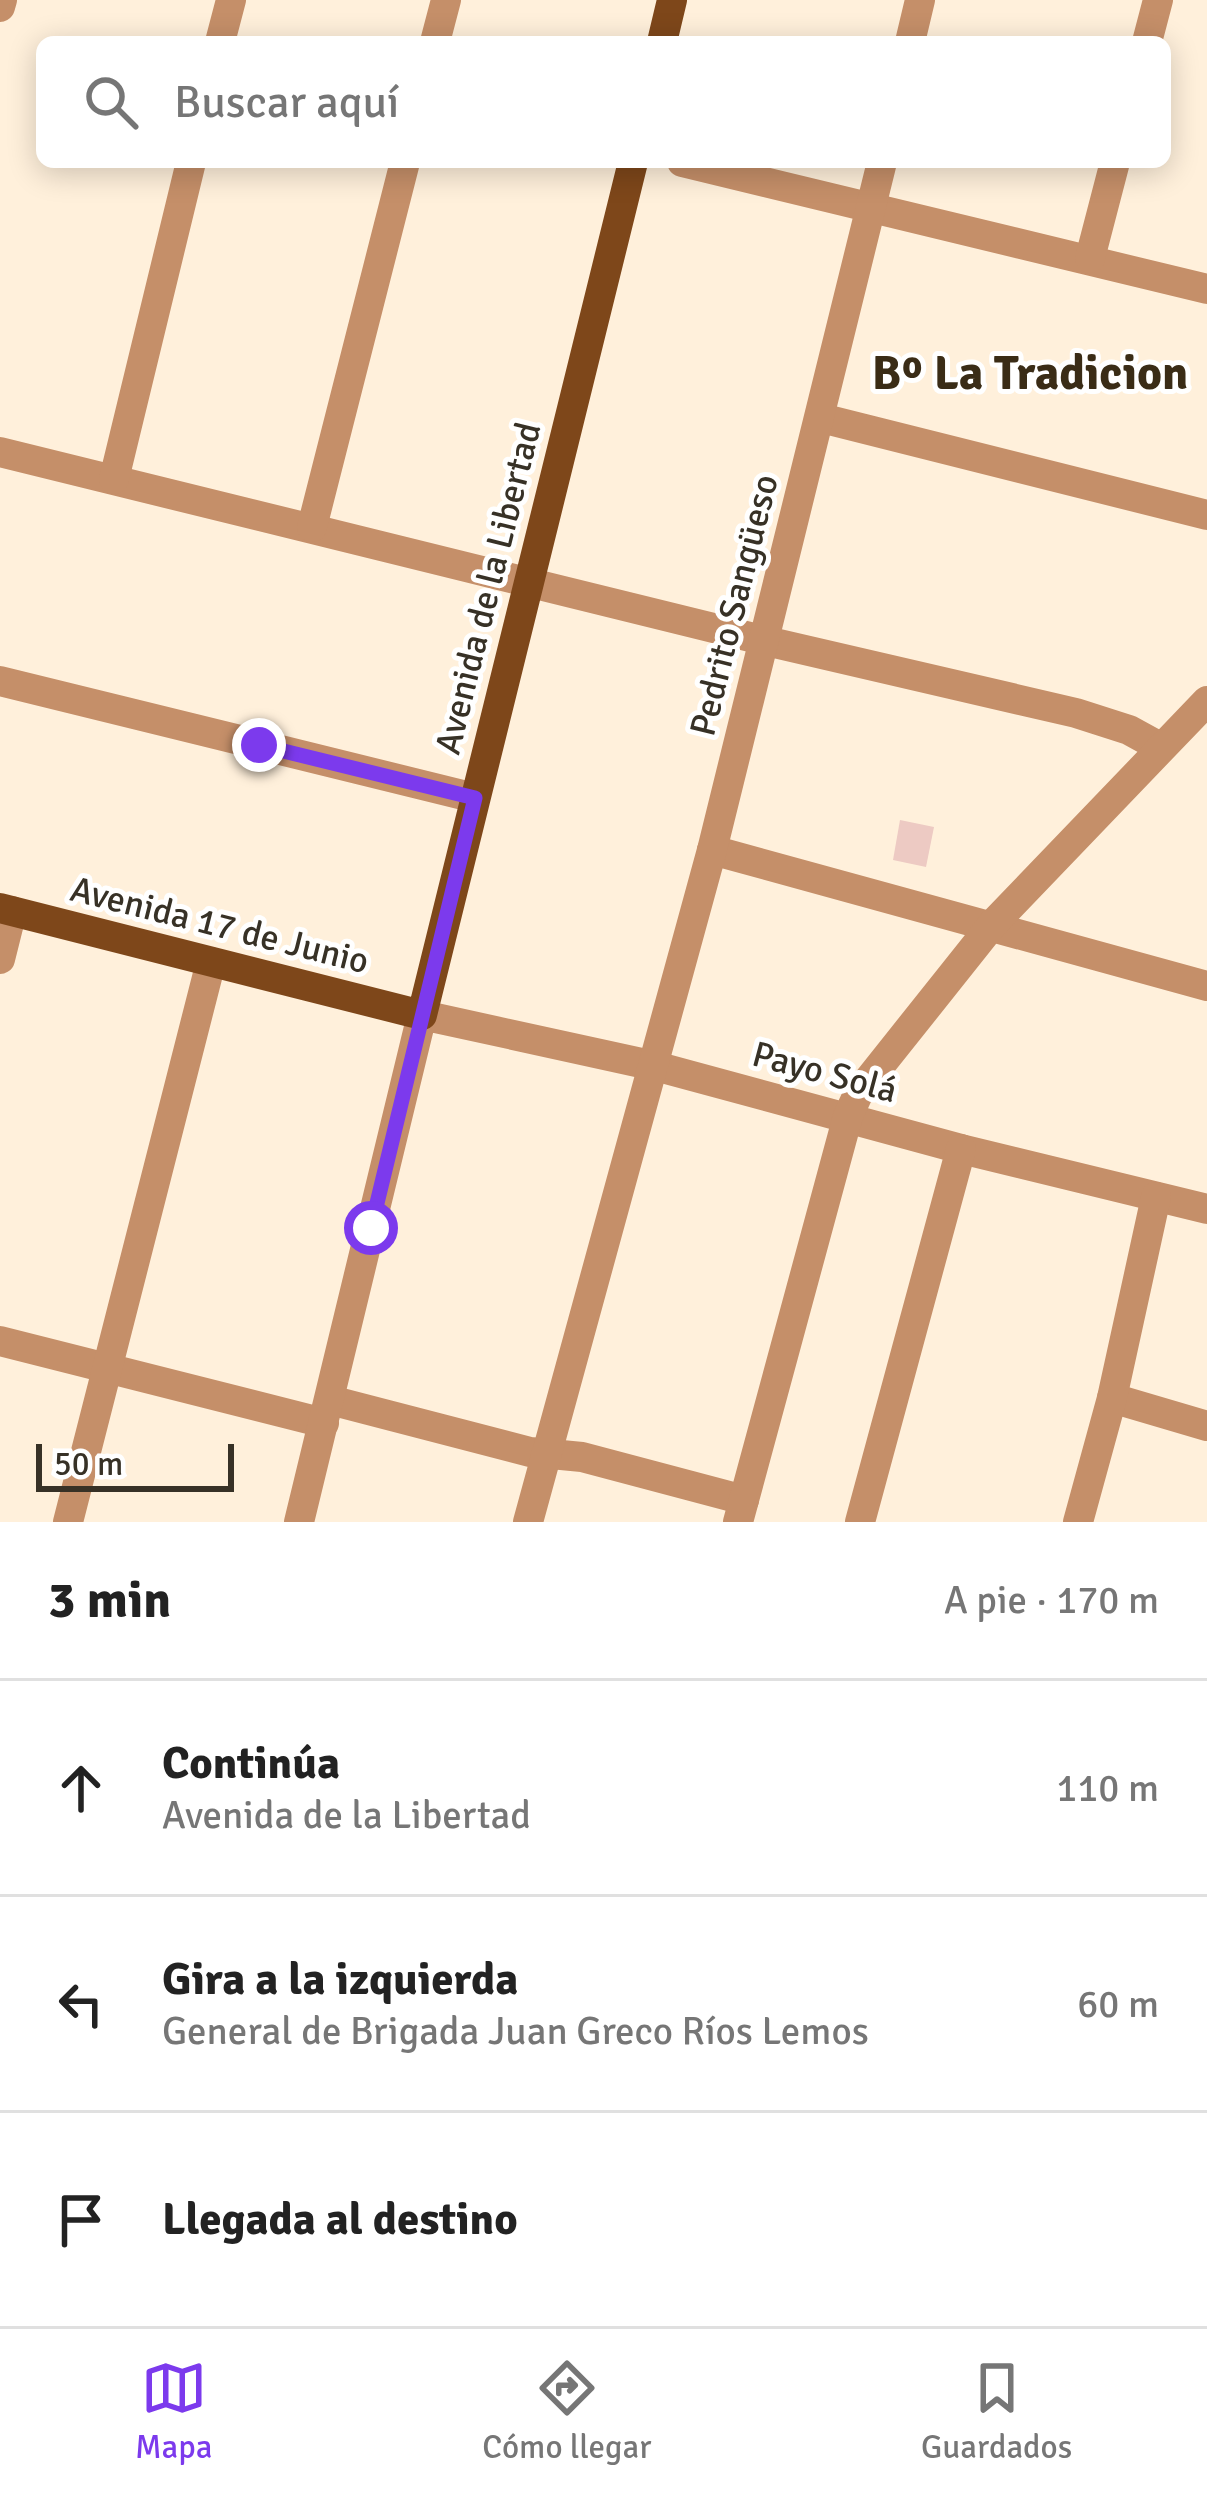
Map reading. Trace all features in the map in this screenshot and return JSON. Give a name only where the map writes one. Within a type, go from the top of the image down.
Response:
[{"type":"main road","points":[[663,36],[672,0]]},
{"type":"main road","name":"Avenida de la Libertad","points":[[422,1015],[632,168]]},
{"type":"main road","name":"Avenida 17 de Junio","points":[[6,910],[422,1015]]},
{"type":"street","points":[[221,36],[230,0]]},
{"type":"street","points":[[437,36],[446,0]]},
{"type":"street","points":[[911,36],[920,0]]},
{"type":"street","points":[[1149,36],[1158,0]]},
{"type":"street","points":[[113,479],[190,168]]},
{"type":"street","points":[[313,527],[403,168]]},
{"type":"street","points":[[708,168],[1207,289]]},
{"type":"street","name":"Pedrito Sangüeso","points":[[528,1522],[656,1066],[880,168]]},
{"type":"street","points":[[1090,258],[1113,168]]},
{"type":"street","points":[[821,418],[1207,515]]},
{"type":"street","points":[[0,452],[1076,713],[1129,730],[1160,747]]},
{"type":"street","points":[[0,681],[475,798]]},
{"type":"street","points":[[0,1341],[106,1369],[530,1452],[582,1456],[741,1511],[848,1116],[868,1077],[992,925],[1160,747],[1195,732],[1207,700]]},
{"type":"street","points":[[712,850],[1207,986]]},
{"type":"street","points":[[0,959],[6,910]]},
{"type":"street","points":[[68,1522],[211,962]]},
{"type":"street","name":"Payo Solá","points":[[422,1015],[656,1066],[961,1149],[1207,1209]]},
{"type":"street","name":"Avenida de la Libertad","points":[[299,1522],[422,1015]]},
{"type":"street","points":[[860,1522],[961,1149]]},
{"type":"street","points":[[1078,1522],[1112,1398],[1156,1197]]},
{"type":"street","points":[[1112,1398],[1207,1426]]},
{"type":"building","points":[[900,820],[934,827],[926,867],[893,860]]},
{"type":"district","name":"Bº La Tradicion","points":[[1030,372]]},
{"type":"route","points":[[259,745],[475,798],[371,1228]]}]
